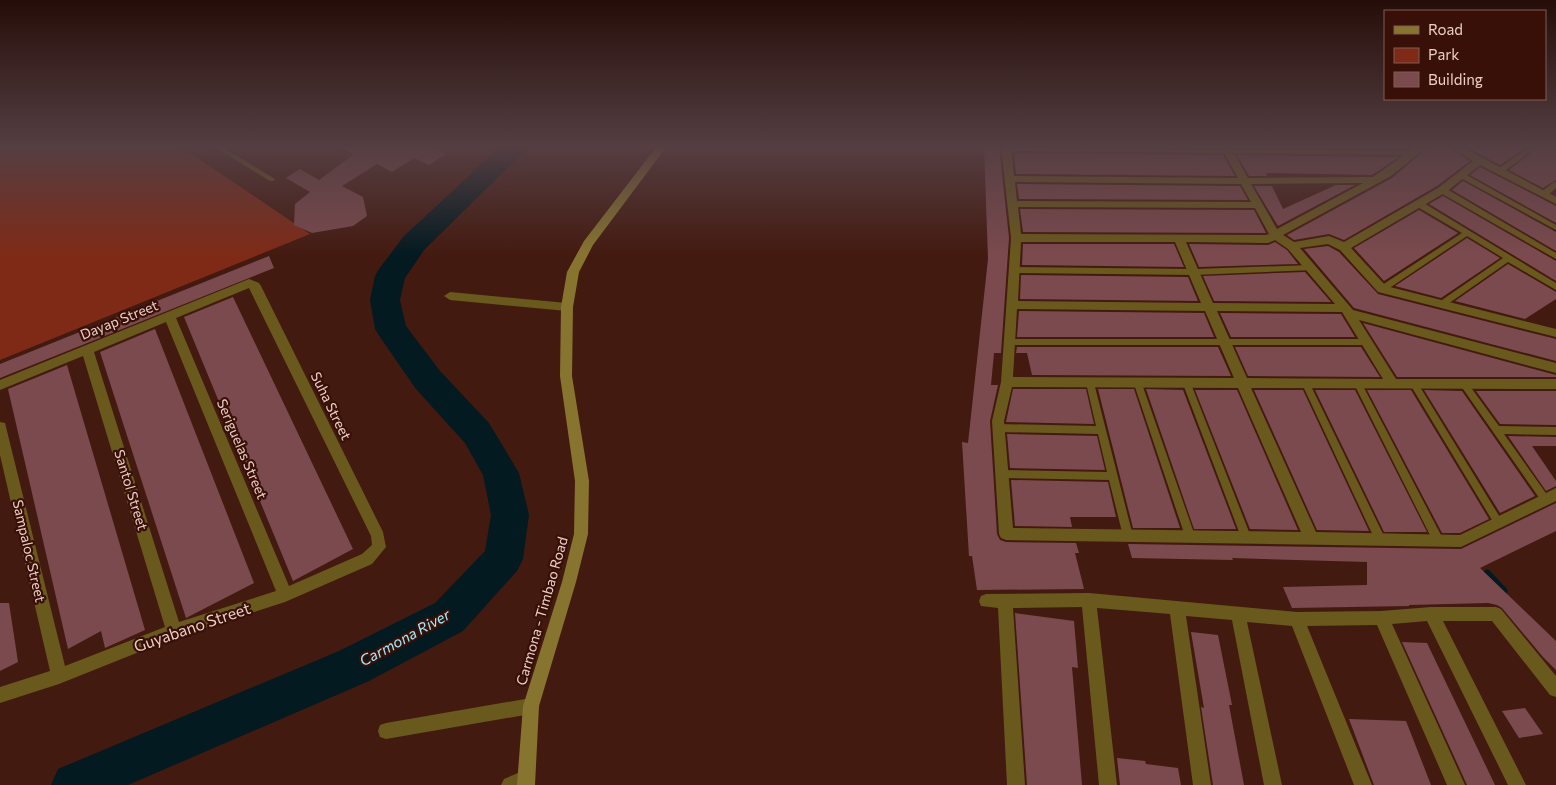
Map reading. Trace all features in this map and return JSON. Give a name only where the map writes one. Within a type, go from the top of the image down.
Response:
[{"type":"main road","name":"Carmona - Timbao Road","points":[[520,783],[531,706],[569,582],[581,534],[582,481],[566,376],[567,307],[573,272],[588,244],[634,183]]},
{"type":"street","points":[[1010,183],[1016,238],[1007,382],[998,421],[1006,534],[1460,541],[1550,497]]},
{"type":"street","points":[[1245,183],[1275,235],[1292,246],[1347,311],[1392,384]]},
{"type":"street","points":[[1016,238],[1268,239],[1370,183]]},
{"type":"street","points":[[1344,247],[1419,204],[1451,183]]},
{"type":"street","points":[[1522,183],[1556,201]]},
{"type":"street","points":[[1012,204],[1258,205]]},
{"type":"street","points":[[1179,239],[1311,538]]},
{"type":"street","points":[[1292,246],[1329,240],[1344,247],[1382,289],[1556,333]]},
{"type":"street","name":"Dayap Street","points":[[0,385],[249,284]]},
{"type":"street","name":"Suha Street","points":[[249,284],[255,286],[378,536],[379,547]]},
{"type":"street","points":[[450,296],[567,307]]},
{"type":"street","points":[[1012,305],[1347,311],[1556,368]]},
{"type":"street","name":"Seriguelas Street","points":[[169,316],[285,595]]},
{"type":"street","name":"Santol Street","points":[[87,350],[174,631]]},
{"type":"street","points":[[1007,382],[1138,384],[1556,384]]},
{"type":"street","name":"Sampaloc Street","points":[[0,427],[59,676]]},
{"type":"street","name":"Guyabano Street","points":[[0,695],[59,676],[174,631],[285,595],[367,559],[379,547]]},
{"type":"street","points":[[1089,600],[1108,785]]},
{"type":"street","points":[[986,601],[1089,600],[1297,619],[1381,618],[1431,614],[1496,614],[1556,689]]},
{"type":"street","points":[[1005,601],[1016,785]]},
{"type":"street","points":[[1177,607],[1202,785]]},
{"type":"street","points":[[1238,613],[1273,785]]},
{"type":"street","points":[[1431,614],[1517,785]]},
{"type":"street","points":[[1381,618],[1456,785]]},
{"type":"street","points":[[1297,619],[1362,785]]},
{"type":"street","points":[[386,731],[531,706]]},
{"type":"lane","points":[[1475,183],[1556,228]]},
{"type":"lane","points":[[1544,194],[1556,184]]},
{"type":"lane","points":[[1442,190],[1556,256]]},
{"type":"lane","points":[[1419,204],[1556,287]]},
{"type":"lane","points":[[1382,289],[1467,233]]},
{"type":"lane","points":[[1442,304],[1508,258]]},
{"type":"lane","points":[[1014,270],[1194,272],[1311,268]]},
{"type":"lane","points":[[1010,342],[1367,342]]},
{"type":"lane","points":[[1090,383],[1128,536]]},
{"type":"lane","points":[[1138,384],[1190,536]]},
{"type":"lane","points":[[1187,384],[1246,537]]},
{"type":"lane","points":[[1306,384],[1380,539]]},
{"type":"lane","points":[[1358,384],[1438,540]]},
{"type":"lane","points":[[1414,384],[1498,522]]},
{"type":"lane","points":[[1464,384],[1496,430],[1550,497]]},
{"type":"lane","points":[[998,428],[1102,430]]},
{"type":"lane","points":[[1496,430],[1556,431]]},
{"type":"lane","points":[[1002,474],[1113,476]]},
{"type":"green space","points":[[0,183],[234,183],[310,234],[0,360]]},
{"type":"building","points":[[294,183],[347,183],[342,186],[363,197],[367,216],[353,226],[312,233],[294,225],[295,204],[310,192]]},
{"type":"building","points":[[985,183],[1003,183],[1009,238],[1001,353],[994,353],[991,385],[998,385],[990,421],[997,534],[1000,540],[1006,542],[1076,543],[1079,553],[1075,553],[1084,589],[977,590],[972,556],[969,556],[962,442],[968,443],[988,259]]},
{"type":"building","points":[[1383,183],[1441,183],[1344,240],[1329,234],[1294,240],[1287,235]]},
{"type":"building","points":[[1461,183],[1466,183],[1556,232],[1556,251],[1452,190]]},
{"type":"building","points":[[1484,183],[1510,183],[1556,206],[1556,223]]},
{"type":"building","points":[[1533,183],[1552,183],[1543,188]]},
{"type":"building","points":[[1017,184],[1240,186],[1248,200],[1019,199]]},
{"type":"building","points":[[1336,185],[1355,185],[1278,226],[1254,186],[1272,186],[1283,209]]},
{"type":"building","points":[[1443,196],[1556,261],[1556,281],[1429,204]]},
{"type":"building","points":[[1020,209],[1254,210],[1266,233],[1023,232]]},
{"type":"building","points":[[1419,210],[1458,233],[1384,281],[1354,248]]},
{"type":"building","points":[[1467,238],[1500,258],[1441,298],[1395,286]]},
{"type":"building","points":[[1275,242],[1287,250],[1298,264],[1199,267],[1189,244],[1268,245]]},
{"type":"building","points":[[1023,244],[1174,244],[1184,267],[1022,265]]},
{"type":"building","points":[[1328,246],[1339,252],[1378,294],[1556,339],[1556,361],[1354,308],[1304,249]]},
{"type":"building","points":[[269,256],[274,268],[0,378],[0,364]]},
{"type":"building","points":[[1508,264],[1556,292],[1556,299],[1525,319],[1455,301]]},
{"type":"building","points":[[1305,272],[1331,302],[1214,301],[1203,276]]},
{"type":"building","points":[[1021,275],[1188,277],[1198,301],[1020,299]]},
{"type":"building","points":[[233,297],[353,549],[293,581],[184,317]]},
{"type":"building","points":[[1019,311],[1204,313],[1214,337],[1017,337]]},
{"type":"building","points":[[1220,313],[1341,314],[1355,337],[1231,337]]},
{"type":"building","points":[[1363,323],[1556,375],[1556,377],[1397,377]]},
{"type":"building","points":[[155,329],[254,583],[186,618],[100,352]]},
{"type":"building","points":[[1017,347],[1218,347],[1231,376],[1032,375],[1027,353],[1016,353]]},
{"type":"building","points":[[1235,347],[1361,347],[1380,377],[1248,376]]},
{"type":"building","points":[[67,365],[145,630],[105,648],[101,631],[68,649],[8,389]]},
{"type":"building","points":[[1013,389],[1086,389],[1094,424],[1006,422]]},
{"type":"building","points":[[1098,389],[1134,389],[1180,528],[1133,528]]},
{"type":"building","points":[[1146,389],[1183,390],[1236,529],[1194,529]]},
{"type":"building","points":[[1195,390],[1237,390],[1298,530],[1250,529]]},
{"type":"building","points":[[1254,390],[1303,390],[1369,531],[1317,530]]},
{"type":"building","points":[[1315,390],[1355,390],[1427,532],[1384,532]]},
{"type":"building","points":[[1367,390],[1411,390],[1489,519],[1460,533],[1442,533]]},
{"type":"building","points":[[1424,390],[1462,391],[1535,496],[1500,513]]},
{"type":"building","points":[[1476,391],[1556,391],[1556,425],[1500,424]]},
{"type":"building","points":[[1007,434],[1097,436],[1105,470],[1010,468]]},
{"type":"building","points":[[1508,436],[1556,437],[1556,446],[1532,446],[1556,481],[1556,486],[1546,491]]},
{"type":"building","points":[[1011,480],[1108,482],[1116,517],[1070,517],[1072,527],[1015,526]]},
{"type":"building","points":[[1556,503],[1556,531],[1480,568],[1556,641],[1556,670],[1502,608],[1497,605],[1488,603],[1292,608],[1283,587],[1367,585],[1367,562],[1232,558],[1233,560],[1132,558],[1128,544],[1461,549]]},
{"type":"building","points":[[0,603],[9,603],[18,662],[0,671]]},
{"type":"building","points":[[1015,613],[1074,621],[1078,668],[1072,667],[1082,785],[1027,785]]},
{"type":"building","points":[[1191,632],[1218,635],[1232,705],[1229,705],[1244,785],[1213,785],[1201,707],[1204,708]]},
{"type":"building","points":[[1402,642],[1427,643],[1495,785],[1467,785]]},
{"type":"building","points":[[1525,708],[1543,734],[1519,738],[1502,711]]},
{"type":"building","points":[[1349,719],[1406,721],[1431,785],[1374,785]]},
{"type":"building","points":[[1117,758],[1145,761],[1146,764],[1178,768],[1181,785],[1120,785]]},
{"type":"waterway","name":"Carmona River","points":[[74,785],[354,666],[449,617],[503,559],[510,515],[501,473],[477,433],[428,380],[391,329],[385,300],[390,276],[414,243],[476,183]]},
{"type":"waterway","points":[[1487,573],[1504,591]]}]
